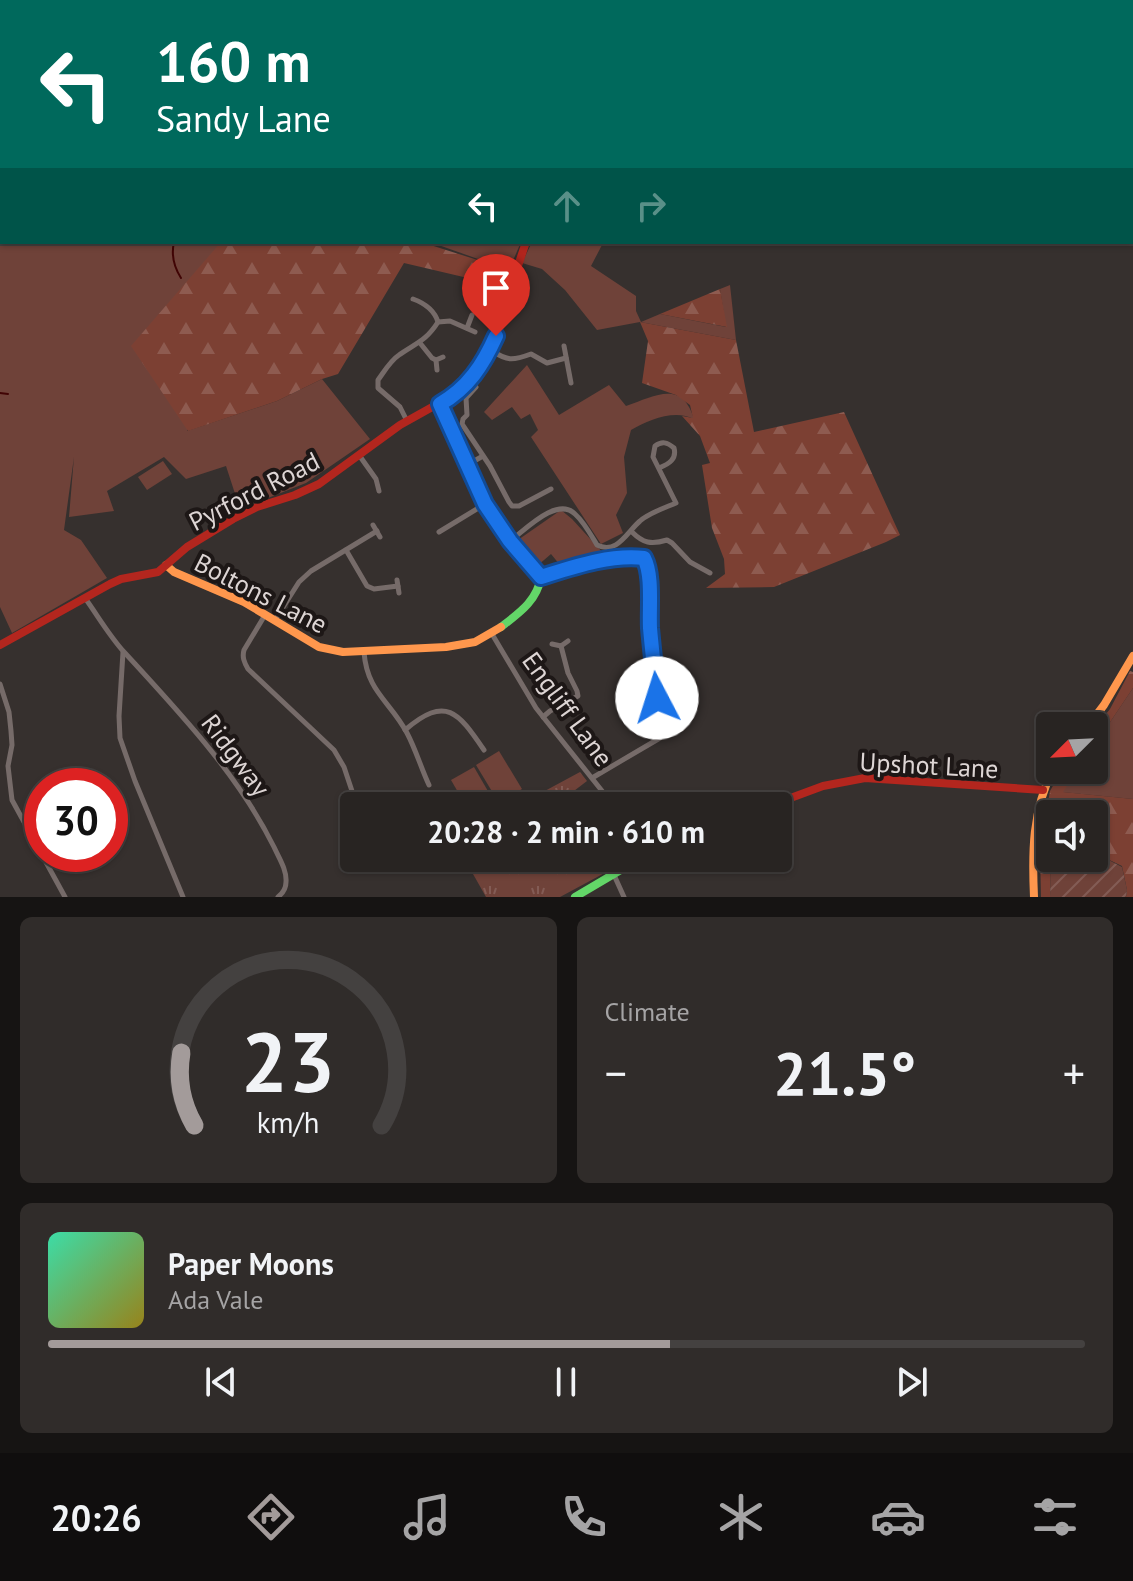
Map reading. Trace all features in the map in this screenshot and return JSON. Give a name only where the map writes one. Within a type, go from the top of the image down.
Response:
[{"type":"street","name":"Pyrford Road","points":[[0,645],[121,579],[158,572],[187,547],[233,519],[319,484],[407,421],[452,396],[469,382],[490,349],[525,244]]},
{"type":"street","points":[[417,299],[428,307],[438,322]]},
{"type":"street","points":[[467,328],[472,315]]},
{"type":"street","points":[[438,322],[450,321],[475,332]]},
{"type":"street","points":[[407,421],[400,407],[377,384],[395,357],[420,343],[438,322]]},
{"type":"street","points":[[420,343],[436,360]]},
{"type":"street","points":[[564,346],[571,383]]},
{"type":"street","points":[[490,349],[508,359],[531,354],[547,363],[566,358]]},
{"type":"street","points":[[436,360],[443,357]]},
{"type":"street","points":[[436,360],[437,370]]},
{"type":"street","points":[[476,387],[466,398],[467,415],[462,423],[512,506],[519,506],[551,489]]},
{"type":"street","points":[[440,404],[485,504],[510,541],[539,574],[628,557],[647,561],[660,738],[592,778]]},
{"type":"street","points":[[510,541],[551,510],[560,507],[575,514],[597,545],[610,548],[640,522],[676,503],[653,457],[653,450],[660,443],[666,443],[674,448],[674,458],[659,468]]},
{"type":"street","points":[[359,455],[376,479],[379,491]]},
{"type":"street","points":[[467,465],[483,456]]},
{"type":"street","points":[[439,532],[485,504]]},
{"type":"street","points":[[275,620],[299,582],[311,571],[377,531]]},
{"type":"street","points":[[632,532],[646,543],[667,540],[690,562],[710,573]]},
{"type":"street","points":[[346,550],[367,586],[374,589],[398,586]]},
{"type":"street","name":"Boltons Lane","points":[[166,565],[174,572],[275,620],[319,647],[343,652],[459,646],[480,640],[529,604],[539,589],[539,574]]},
{"type":"street","name":"Ridgway","points":[[85,598],[123,651],[194,731],[250,806],[269,837],[284,871],[285,891],[278,897]]},
{"type":"street","points":[[265,615],[244,650],[245,664],[334,750],[352,792]]},
{"type":"street","name":"Engliff Lane","points":[[492,634],[543,717],[603,792]]},
{"type":"street","points":[[552,644],[561,646],[568,641]]},
{"type":"street","points":[[543,717],[578,696],[561,646]]},
{"type":"street","points":[[123,651],[120,738],[183,897]]},
{"type":"street","points":[[364,652],[369,679],[405,730],[425,782]]},
{"type":"street","points":[[1099,712],[1133,656]]},
{"type":"street","points":[[0,684],[11,731],[8,766],[12,800],[65,897]]},
{"type":"street","points":[[405,730],[424,715],[447,712],[460,717],[479,747]]},
{"type":"street","name":"Upshot Lane","points":[[792,797],[823,786],[865,778],[1043,790]]},
{"type":"street","points":[[1034,897],[1032,854],[1046,784]]},
{"type":"street","points":[[575,897],[619,872]]},
{"type":"street","points":[[614,875],[624,897]]},
{"type":"green space","points":[[0,244],[232,244],[187,431],[277,401],[322,379],[370,439],[306,483],[240,509],[226,466],[186,479],[164,457],[107,491],[114,511],[69,517],[74,457],[64,530],[81,540],[107,578],[12,633],[0,607]]},
{"type":"green space","points":[[219,244],[427,244],[509,270],[506,287],[404,263],[338,374],[277,401],[188,431],[131,346]]},
{"type":"green space","points":[[436,244],[520,244],[509,270]]},
{"type":"green space","points":[[531,244],[601,244],[591,266],[636,296],[636,311],[641,322],[660,314],[726,327],[720,289],[730,285],[736,340],[640,322],[597,330],[565,290],[542,269],[522,263]]},
{"type":"green space","points":[[720,289],[727,327],[660,314]]},
{"type":"green space","points":[[640,322],[736,340],[754,432],[844,412],[900,535],[774,587],[706,588],[725,574],[724,559],[712,528],[702,465],[710,463],[700,436],[682,416],[693,418],[690,405],[676,395],[642,383],[648,341]]},
{"type":"green space","points":[[527,365],[559,415],[609,385],[626,406],[657,395],[675,395],[689,407],[694,419],[670,415],[631,430],[624,457],[627,493],[616,515],[623,533],[601,544],[531,437],[538,430],[530,414],[521,419],[512,407],[492,420],[484,412]]},
{"type":"green space","points":[[163,461],[172,474],[147,490],[138,477]]},
{"type":"green space","points":[[561,510],[604,554],[560,565],[551,554],[537,566],[515,542]]},
{"type":"green space","points":[[1130,671],[1133,672],[1133,688],[1108,725],[1110,709]]},
{"type":"green space","points":[[1133,688],[1133,799],[1062,792],[1068,784],[1108,784],[1108,725]]},
{"type":"green space","points":[[499,751],[522,789],[517,792],[492,792],[476,765]]},
{"type":"green space","points":[[474,767],[488,792],[458,792],[451,780]]},
{"type":"green space","points":[[580,772],[587,781],[573,792],[543,792]]},
{"type":"green space","points":[[1054,784],[1068,784],[1063,792],[1133,799],[1133,897],[1126,897],[1122,866],[1108,859],[1108,800],[1048,800]]},
{"type":"green space","points":[[1108,860],[1122,867],[1126,897],[1050,897],[1051,872],[1108,872]]},
{"type":"green space","points":[[472,872],[606,872],[560,897],[486,897]]},
{"type":"green space","points":[[1040,872],[1051,872],[1050,897],[1041,897]]},
{"type":"waterway","points":[[174,244],[174,261],[181,278]]},
{"type":"waterway","points":[[0,393],[8,394]]},
{"type":"traffic: fast","points":[[440,404],[485,504],[510,541],[541,577],[531,600],[501,627]]},
{"type":"traffic: fast","points":[[575,897],[617,872]]},
{"type":"traffic: slow","points":[[166,565],[174,572],[244,602],[319,647],[343,652],[446,647],[475,642],[501,627]]},
{"type":"traffic: slow","points":[[1099,712],[1133,656]]},
{"type":"traffic: slow","points":[[1034,897],[1037,816],[1046,784]]},
{"type":"traffic: jam","points":[[0,645],[110,584],[158,572],[187,547],[233,519],[319,484],[400,425],[452,396],[474,375],[489,352],[525,244]]},
{"type":"traffic: jam","points":[[792,797],[823,786],[865,778],[1043,790]]},
{"type":"route","points":[[496,336],[469,382],[440,404],[478,491],[496,522],[541,577],[584,564],[628,557],[647,561],[657,698]]}]
